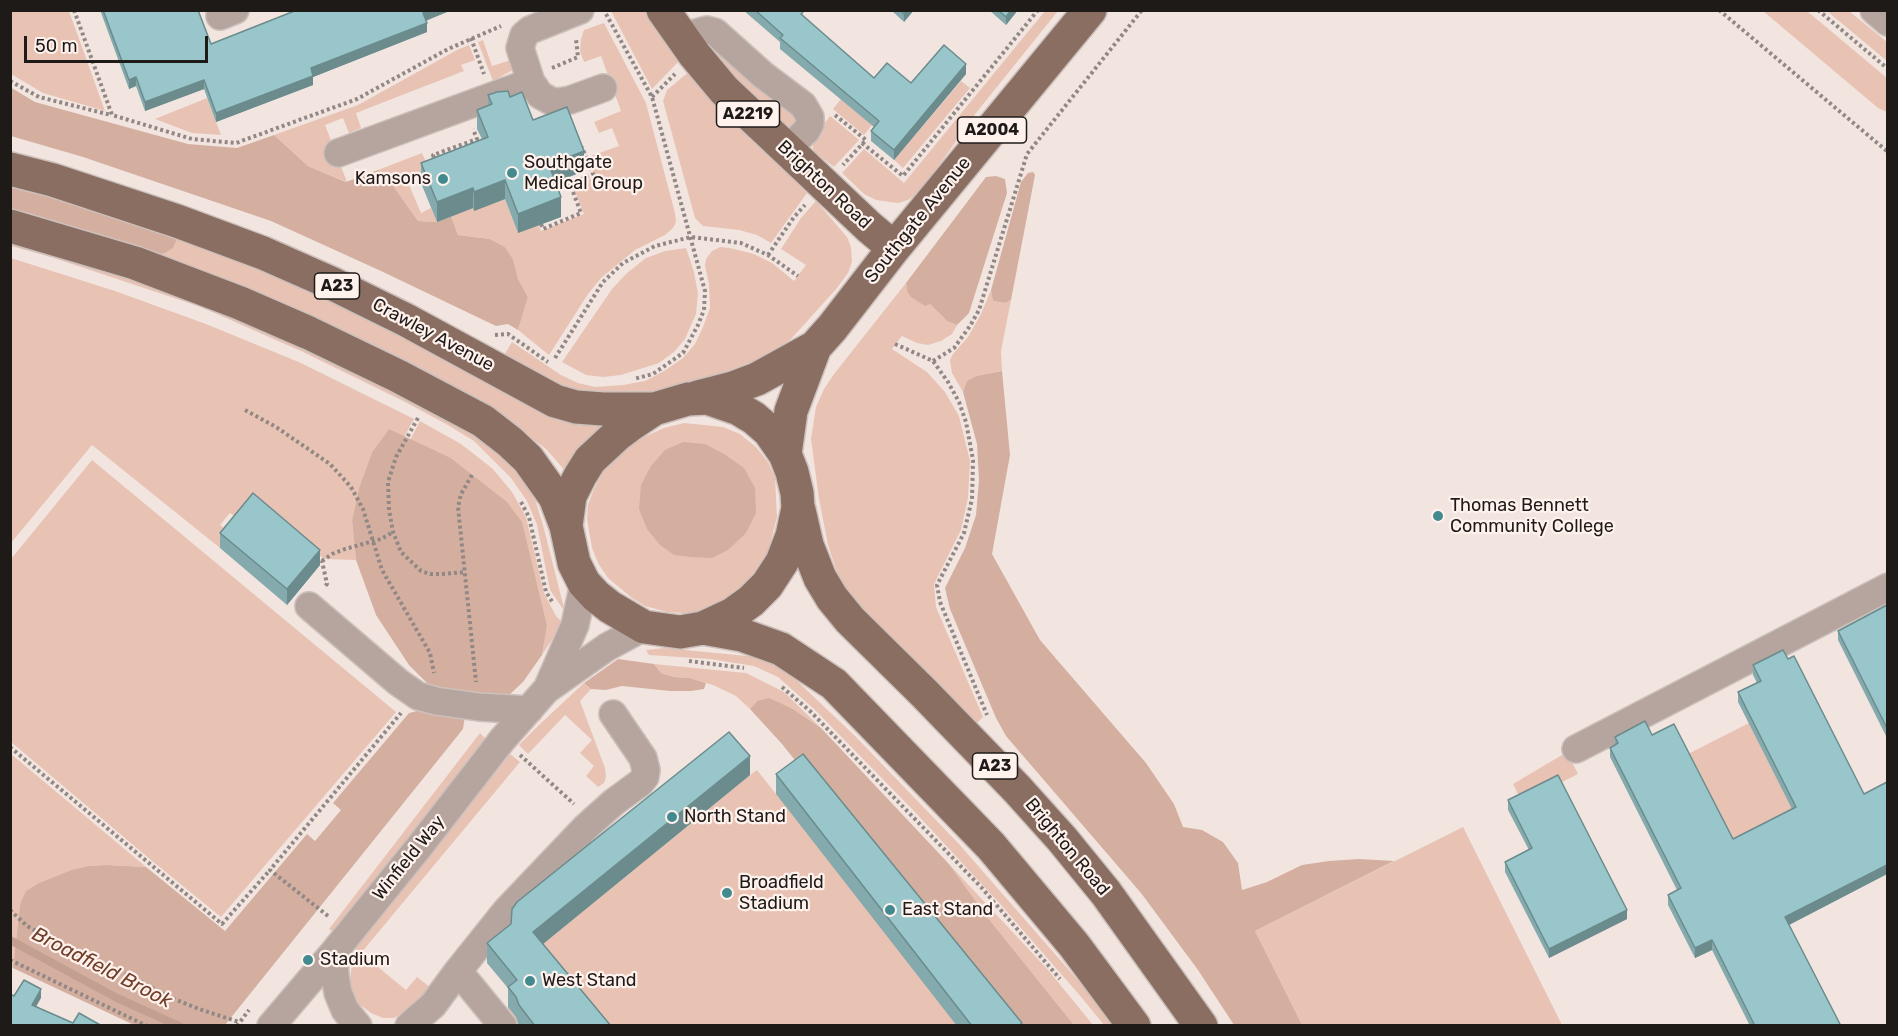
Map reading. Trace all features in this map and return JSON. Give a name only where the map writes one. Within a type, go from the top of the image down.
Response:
[{"type":"main road","name":"Southgate Avenue","points":[[654,409],[733,388],[757,379],[815,347],[1090,10]]},
{"type":"main road","name":"Brighton Road","points":[[672,24],[724,90],[894,248]]},
{"type":"main road","name":"Crawley Avenue","points":[[10,169],[53,180],[132,206],[263,253],[406,320],[555,400],[576,407],[654,409]]},
{"type":"main road","points":[[10,226],[135,263],[240,303],[398,376],[483,421],[528,459],[555,497],[566,526],[574,563],[584,583],[610,607],[644,627],[680,632],[703,628],[734,614],[751,601],[767,585],[782,562],[792,536],[798,508]]},
{"type":"main road","name":"Southgate Avenue","points":[[785,454],[791,411],[815,347]]},
{"type":"main road","points":[[688,399],[707,398],[739,409],[769,431],[785,454]]},
{"type":"main road","points":[[566,526],[570,496],[590,460],[618,434],[654,409]]},
{"type":"main road","name":"Brighton Road","points":[[785,454],[792,472],[807,545],[820,578],[832,598],[850,620],[1017,789],[1062,839],[1106,893],[1201,1026]]},
{"type":"main road","points":[[703,628],[742,635],[781,649],[834,684],[991,846],[1074,945],[1134,1026]]},
{"type":"street","points":[[1874,10],[1887,22]]},
{"type":"street","points":[[585,21],[530,30],[524,35],[520,48],[535,88],[550,101],[570,100],[603,88]]},
{"type":"street","points":[[672,24],[715,32],[763,75],[803,105],[810,117],[810,124],[787,149]]},
{"type":"street","points":[[338,153],[535,88]]},
{"type":"street","name":"Winfield Way","points":[[546,690],[575,625],[584,583]]},
{"type":"street","points":[[1576,749],[1887,587]]},
{"type":"street","points":[[309,606],[398,682],[418,696],[479,707],[529,710]]},
{"type":"street","name":"Winfield Way","points":[[271,1026],[419,847],[502,740],[546,690],[607,647],[644,627]]},
{"type":"street","points":[[409,1026],[434,1005],[506,911],[585,828],[645,777],[643,759],[613,714]]},
{"type":"street","points":[[334,952],[338,993],[345,1010],[358,1026]]},
{"type":"street","points":[[458,971],[503,1026]]},
{"type":"path","points":[[74,10],[112,115]]},
{"type":"path","points":[[604,10],[652,97],[705,291],[704,310],[683,353],[653,374],[632,380]]},
{"type":"path","points":[[871,134],[864,142],[903,176],[1038,10]]},
{"type":"path","points":[[933,361],[954,348],[979,310],[1027,154],[1142,10]]},
{"type":"path","points":[[1719,10],[1887,152]]},
{"type":"path","points":[[1818,10],[1887,69]]},
{"type":"path","points":[[535,88],[551,68],[578,57],[575,43],[585,21],[607,16]]},
{"type":"path","points":[[10,81],[39,96],[192,139],[236,143],[357,99],[448,49],[511,22]]},
{"type":"path","points":[[437,165],[433,155],[477,139],[473,128]]},
{"type":"path","points":[[570,184],[593,174],[580,142]]},
{"type":"path","points":[[541,224],[543,229],[581,213],[567,178]]},
{"type":"path","points":[[555,358],[603,282],[623,263],[655,246],[691,237],[724,240],[757,249],[798,276]]},
{"type":"path","points":[[895,344],[933,361],[959,402],[966,422],[973,460],[972,499],[964,533],[938,585],[940,602],[987,717]]},
{"type":"path","points":[[245,410],[276,427],[330,464],[351,487],[363,509],[386,578],[430,653],[436,681],[436,701]]},
{"type":"path","points":[[420,415],[396,458],[388,482],[393,532],[401,552],[421,571],[430,574],[465,572]]},
{"type":"path","points":[[472,475],[461,494],[458,507],[479,707]]},
{"type":"path","points":[[519,500],[529,517],[546,592],[559,614],[575,625]]},
{"type":"path","points":[[322,561],[332,554],[381,539],[393,532]]},
{"type":"path","points":[[309,606],[327,584],[322,561],[313,554]]},
{"type":"path","points":[[678,661],[713,663],[749,669]]},
{"type":"path","points":[[775,682],[810,711],[981,887],[1066,985]]},
{"type":"path","points":[[10,747],[222,924],[401,713],[394,707]]},
{"type":"path","points":[[502,740],[579,808],[585,828]]},
{"type":"path","points":[[270,870],[328,916],[334,908]]},
{"type":"path","points":[[10,910],[27,926],[64,946],[199,1010],[238,1024],[256,1002]]},
{"type":"path","points":[[10,960],[147,1026]]},
{"type":"shaded area","points":[[10,11],[69,11],[105,111],[43,93],[11,74]]},
{"type":"shaded area","points":[[611,11],[649,11],[682,58],[652,89]]},
{"type":"shaded area","points":[[1045,11],[1058,11],[976,113],[920,192],[898,203],[876,200],[864,194],[842,173],[864,149],[904,183]]},
{"type":"shaded area","points":[[1763,11],[1807,11],[1887,78],[1887,112],[1878,108]]},
{"type":"shaded area","points":[[1827,11],[1849,11],[1887,42],[1887,61]]},
{"type":"shaded area","points":[[604,23],[646,103],[676,222],[665,235],[635,250],[601,278],[588,294],[549,355],[518,330],[528,297],[518,279],[513,259],[505,247],[490,239],[458,235],[451,216],[505,199],[518,233],[538,225],[541,231],[584,214],[573,186],[595,177],[588,157],[619,146],[612,128],[599,133],[594,122],[621,111],[601,56],[584,62],[580,51],[584,30]]},
{"type":"shaded area","points":[[483,40],[492,66],[511,60],[513,68],[493,81],[478,42]]},
{"type":"shaded area","points":[[710,42],[793,107],[799,121],[794,125],[783,127],[741,88],[707,44]]},
{"type":"shaded area","points":[[469,45],[475,60],[461,65],[464,71],[356,113],[361,128],[349,133],[343,118],[325,125],[347,182],[308,166],[274,135],[358,105]]},
{"type":"shaded area","points":[[690,71],[717,104],[807,193],[771,243],[757,235],[739,230],[703,226],[695,218],[663,101],[667,90]]},
{"type":"shaded area","points":[[961,81],[970,88],[903,168],[894,160]]},
{"type":"shaded area","points":[[10,87],[35,102],[188,144],[237,148],[274,135],[308,166],[346,182],[378,170],[394,187],[418,221],[437,222],[451,216],[458,235],[490,239],[505,247],[513,259],[518,279],[528,297],[518,330],[508,324],[496,326],[271,221],[83,157],[11,136]]},
{"type":"shaded area","points":[[207,98],[221,135],[192,133],[155,119]]},
{"type":"shaded area","points":[[841,99],[872,125],[864,135],[833,109]]},
{"type":"shaded area","points":[[830,116],[859,140],[834,167],[813,149],[815,136]]},
{"type":"shaded area","points":[[422,153],[429,169],[406,178],[421,213],[431,208],[437,222],[418,221],[394,187],[378,170]]},
{"type":"shaded area","points":[[1033,172],[1035,175],[1011,300],[1005,303],[993,301],[991,290],[1021,182],[1028,173]]},
{"type":"shaded area","points":[[996,176],[1005,179],[1007,193],[969,313],[957,325],[947,321],[930,304],[925,306],[911,297],[906,283],[986,177]]},
{"type":"shaded area","points":[[10,180],[178,236],[173,248],[153,257],[11,211]]},
{"type":"shaded area","points":[[816,201],[847,237],[851,247],[852,262],[848,273],[837,288],[792,338],[772,354],[702,381],[665,391],[633,395],[565,391],[503,357],[512,342],[561,375],[578,383],[595,387],[645,381],[683,358],[695,344],[710,308],[709,284],[705,266],[706,259],[712,251],[720,247],[754,254],[772,263],[794,281],[806,265],[781,249],[801,218]]},
{"type":"shaded area","points":[[178,236],[250,262],[607,423],[567,473],[546,449],[524,433],[153,257],[165,253]]},
{"type":"shaded area","points":[[10,238],[54,250],[264,326],[478,433],[518,472],[534,496],[565,612],[550,590],[537,525],[527,501],[511,478],[474,441],[405,402],[303,352],[201,307],[11,246]]},
{"type":"shaded area","points":[[686,248],[698,294],[696,314],[685,339],[674,352],[659,363],[621,375],[603,377],[586,375],[562,362],[612,289],[627,273],[646,258],[665,251]]},
{"type":"shaded area","points":[[11,258],[115,291],[206,324],[301,363],[414,419],[404,437],[389,429],[372,452],[359,488],[352,520],[356,560],[324,559],[252,499],[236,517],[230,513],[220,525],[231,534],[220,548],[92,445],[11,543]]},
{"type":"shaded area","points":[[906,283],[907,291],[930,304],[947,321],[957,325],[952,334],[941,341],[928,345],[902,336],[892,349],[927,372],[945,392],[959,416],[970,461],[968,498],[961,530],[934,584],[936,607],[983,717],[977,723],[853,602],[838,575],[828,545],[819,499],[811,439],[816,407],[834,374]]},
{"type":"shaded area","points":[[991,290],[993,301],[1005,303],[1011,300],[1001,351],[1002,371],[976,376],[967,381],[963,392],[952,373],[950,360],[968,337]]},
{"type":"shaded area","points":[[1002,371],[1010,455],[992,554],[1040,640],[1146,763],[1174,804],[1183,827],[1202,830],[1223,842],[1238,863],[1242,890],[1267,882],[1302,865],[1359,859],[1394,861],[1255,931],[1302,1025],[1234,1025],[1198,970],[1141,893],[1006,736],[996,718],[950,609],[945,588],[965,548],[976,515],[979,480],[977,444],[963,392],[967,381],[976,376]]},
{"type":"shaded area","points":[[420,421],[461,444],[493,469],[512,492],[526,517],[544,593],[556,616],[563,623],[542,655],[547,626],[500,497],[451,458],[410,440]]},
{"type":"shaded area","points":[[684,423],[723,427],[740,434],[756,447],[768,462],[775,478],[777,517],[768,552],[746,584],[731,597],[709,609],[694,613],[667,612],[645,606],[608,578],[592,548],[587,519],[588,505],[605,468],[627,445],[664,428]]},
{"type":"shaded area","points":[[389,429],[451,458],[507,502],[522,522],[547,626],[542,655],[523,682],[508,696],[461,692],[430,686],[409,665],[376,615],[356,560],[352,520],[359,488],[372,452]]},
{"type":"shaded area","points":[[683,442],[705,444],[724,454],[744,468],[755,488],[756,513],[746,533],[728,550],[712,558],[674,555],[660,545],[647,529],[639,509],[641,485],[651,466],[665,450]]},
{"type":"shaded area","points":[[92,460],[396,712],[221,917],[11,742],[11,559]]},
{"type":"shaded area","points":[[664,648],[757,657],[773,664],[795,679],[855,736],[959,844],[1089,993],[1113,1025],[1104,1025],[1001,905],[914,811],[814,709],[778,677],[754,666],[710,659],[649,655],[646,650]]},
{"type":"shaded area","points":[[618,659],[654,664],[661,673],[706,683],[704,689],[670,691],[622,686],[606,690],[591,689],[584,683]]},
{"type":"shaded area","points":[[654,664],[746,673],[784,692],[821,728],[793,709],[757,701],[750,709],[736,696],[713,685],[661,673]]},
{"type":"shaded area","points":[[584,683],[591,689],[580,701],[605,768],[604,783],[598,787],[586,776],[594,766],[580,753],[592,740],[565,715],[528,754],[519,745]]},
{"type":"shaded area","points":[[769,698],[793,709],[821,728],[949,864],[988,918],[1074,1025],[1008,1025],[782,744],[750,709],[757,701]]},
{"type":"shaded area","points":[[421,710],[465,716],[463,729],[225,1025],[134,1025],[13,968],[20,904],[26,891],[41,882],[88,866],[146,867],[225,931],[307,834],[315,841],[341,810],[333,803],[409,713]]},
{"type":"shaded area","points":[[1749,723],[1796,816],[1733,848],[1686,755]]},
{"type":"shaded area","points":[[480,733],[486,739],[335,933],[329,929]]},
{"type":"shaded area","points":[[1567,752],[1578,774],[1522,802],[1513,784]]},
{"type":"shaded area","points":[[11,754],[146,867],[88,866],[41,882],[20,904],[13,968],[11,967]]},
{"type":"shaded area","points":[[510,754],[520,762],[361,953],[406,990],[417,977],[431,988],[417,1005],[394,1018],[383,1018],[371,1013],[359,1004],[351,991],[350,978],[354,951],[358,942]]},
{"type":"shaded area","name":"Broadfield Stadium","points":[[757,770],[776,794],[803,774],[1008,1025],[519,1025],[506,1009],[517,999],[487,963]]},
{"type":"shaded area","points":[[1463,827],[1562,1025],[1302,1025],[1255,931]]},
{"type":"shaded area","points":[[949,864],[1049,971],[1093,1025],[1074,1025],[988,918]]},
{"type":"building","points":[[103,10],[198,10],[211,44],[297,10],[428,10],[423,13],[427,23],[311,68],[313,76],[216,113],[204,80],[145,102],[136,77],[129,80]]},
{"type":"building","points":[[755,10],[801,10],[803,12],[801,14],[874,78],[887,63],[911,83],[944,45],[966,64],[894,150],[871,131],[879,121],[780,38],[783,35]]},
{"type":"building","points":[[998,10],[1011,10],[1006,17]]},
{"type":"building","name":"Southgate Medical Group","points":[[508,91],[510,97],[522,92],[533,120],[567,107],[584,151],[549,165],[561,197],[518,214],[505,180],[474,192],[473,188],[437,202],[421,163],[488,137],[477,110],[492,104],[488,95]]},
{"type":"building","points":[[253,493],[320,550],[287,589],[220,533]]},
{"type":"building","points":[[1887,605],[1887,728],[1838,631]]},
{"type":"building","points":[[1783,650],[1788,659],[1794,656],[1864,794],[1887,782],[1887,865],[1785,917],[1841,1026],[1755,1026],[1712,940],[1695,948],[1668,895],[1681,888],[1610,748],[1618,743],[1615,737],[1645,721],[1652,735],[1674,724],[1733,839],[1796,807],[1738,692],[1761,681],[1753,665]]},
{"type":"building","points":[[729,732],[750,756],[533,932],[611,1026],[535,1026],[508,987],[517,980],[487,943],[511,924],[512,909],[517,902]]},
{"type":"building","name":"East Stand","points":[[803,754],[1022,1023],[1018,1026],[972,1026],[776,774]]},
{"type":"building","points":[[1558,775],[1627,910],[1549,949],[1505,862],[1532,848],[1508,800]]},
{"type":"building","points":[[24,980],[41,989],[32,1005],[73,1023],[79,1013],[102,1026],[10,1026],[10,994],[14,996]]},
{"type":"waterway","name":"Broadfield Brook","points":[[10,940],[117,998],[179,1026]]},
{"type":"place","name":"Southgate Medical Group","points":[[512,173]]},
{"type":"place","name":"Kamsons","points":[[443,179]]},
{"type":"place","name":"Thomas Bennett Community College","points":[[1438,516]]},
{"type":"place","name":"North Stand","points":[[672,817]]},
{"type":"place","name":"Broadfield Stadium","points":[[727,893]]},
{"type":"place","name":"East Stand","points":[[890,910]]},
{"type":"place","name":"Stadium","points":[[308,960]]},
{"type":"place","name":"West Stand","points":[[530,981]]}]
